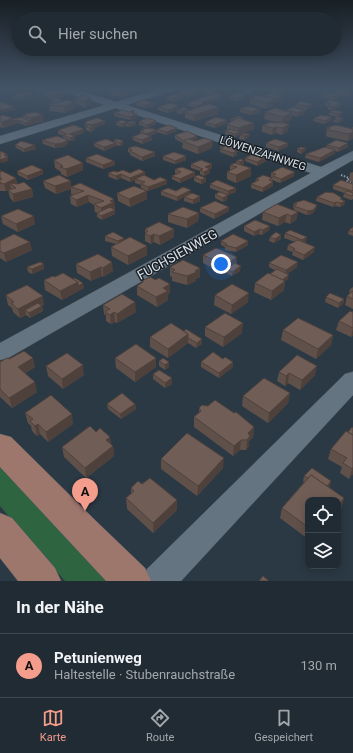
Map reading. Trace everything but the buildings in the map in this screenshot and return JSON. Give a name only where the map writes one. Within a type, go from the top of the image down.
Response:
[{"type":"main road","points":[[0,446],[83,533],[132,581]]},
{"type":"main road","points":[[0,530],[42,581]]},
{"type":"street","points":[[0,140],[79,116]]},
{"type":"street","name":"LÖWENZAHNWEG","points":[[151,116],[330,173]]},
{"type":"street","name":"FUCHSIENWEG","points":[[0,353],[330,173],[353,155]]},
{"type":"street","points":[[159,581],[353,380]]},
{"type":"path","points":[[330,173],[347,177],[349,178],[347,181],[353,183]]},
{"type":"green space","points":[[0,463],[112,581],[65,581],[0,506]]},
{"type":"place","name":"Petunienweg","points":[[85,511]]}]
